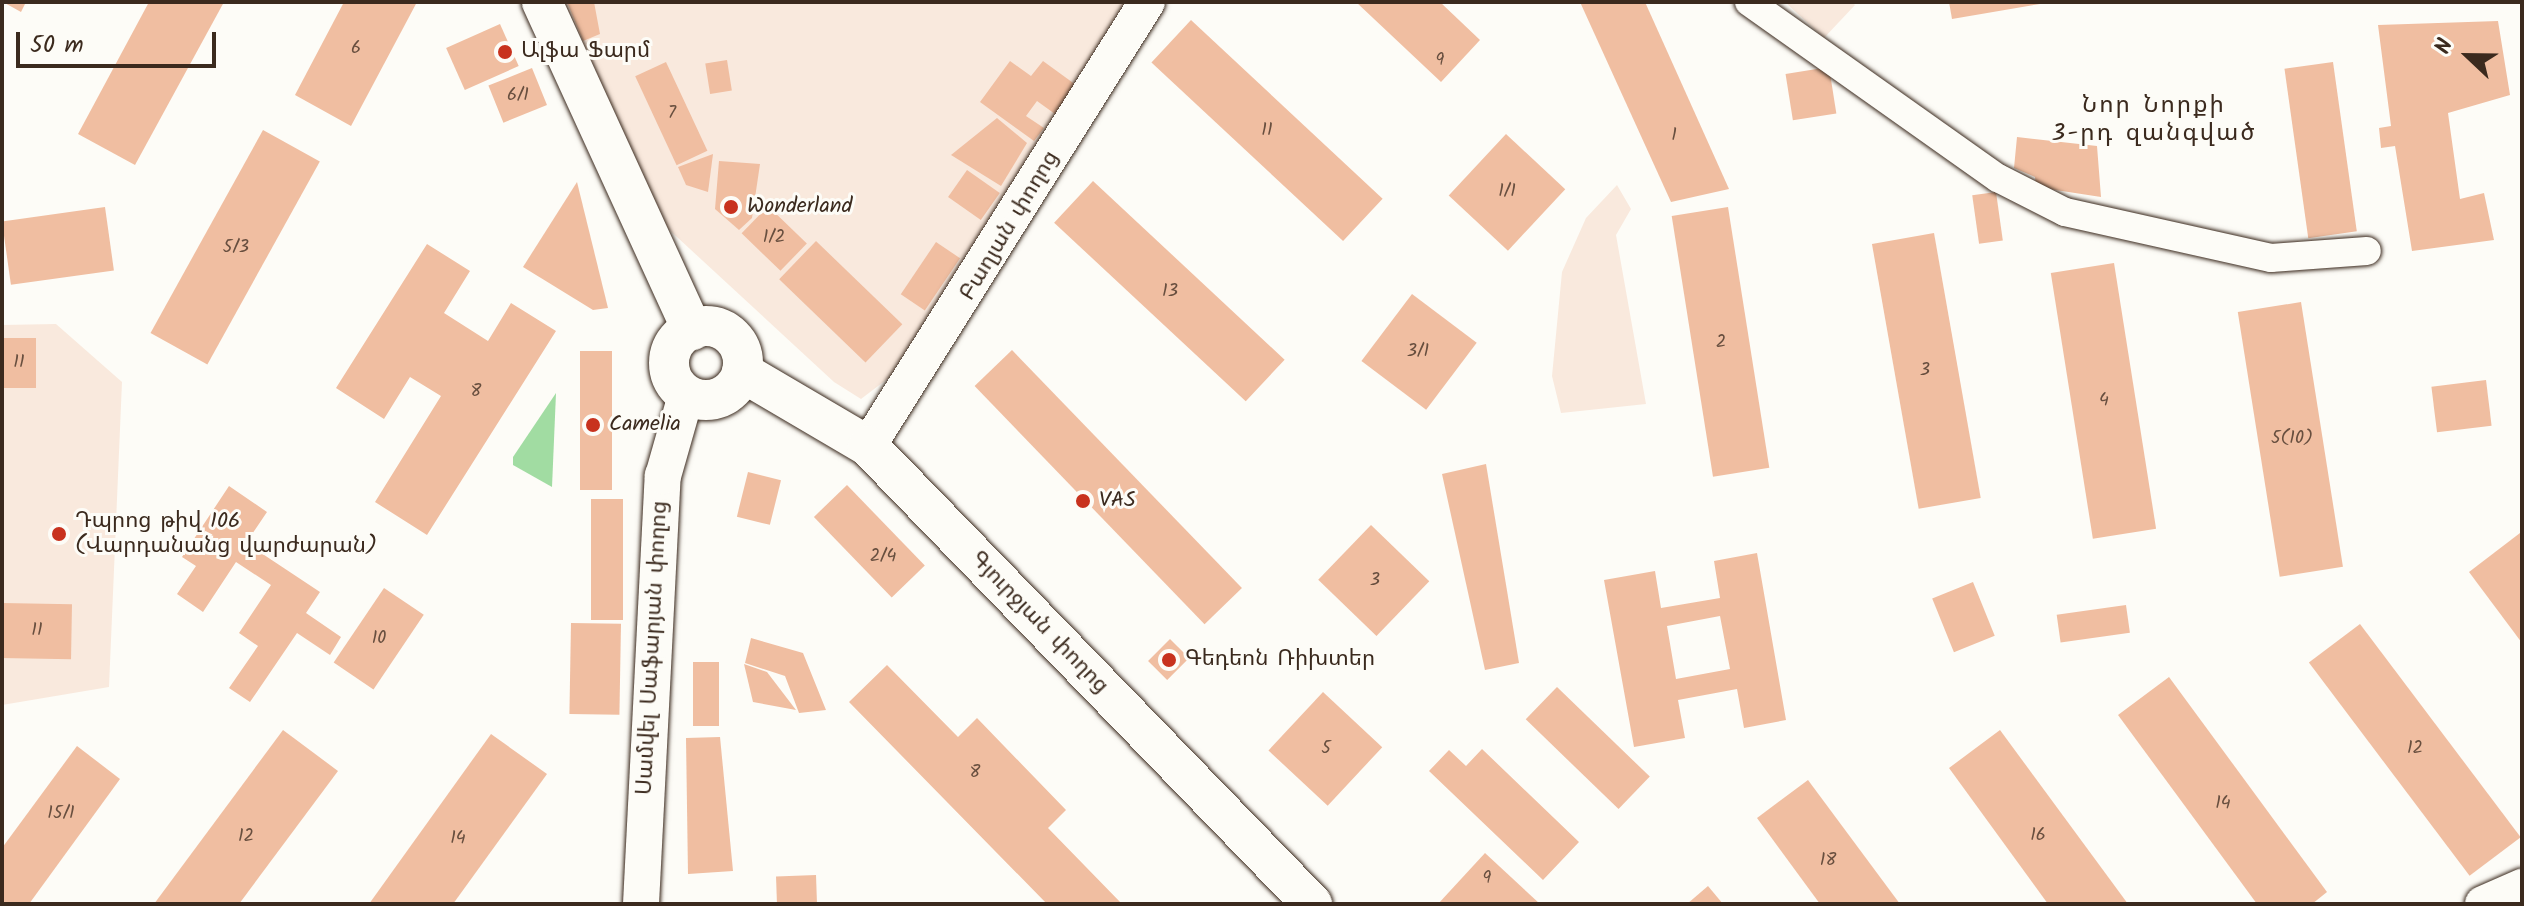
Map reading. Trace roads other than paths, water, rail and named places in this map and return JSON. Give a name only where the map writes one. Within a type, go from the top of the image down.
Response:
[{"type":"main road","points":[[542,2],[692,330]]},
{"type":"main road","points":[[715,328],[735,340],[742,372],[720,398],[686,395],[672,377],[670,355],[692,330],[715,328]]},
{"type":"main road","name":"Գյուրջյան փողոց","points":[[742,372],[868,446],[1312,904]]},
{"type":"street","name":"Բաղյան փողոց","points":[[868,446],[1147,2]]},
{"type":"street","points":[[1749,2],[1998,178],[2065,212],[2271,258],[2367,251]]},
{"type":"street","name":"Սամվել Սաֆարյան փողոց","points":[[641,904],[663,476],[686,395]]},
{"type":"street","points":[[2483,904],[2522,887]]},
{"type":"place","name":"Ալֆա Ֆարմ","points":[[505,52]]},
{"type":"place","name":"Wonderland","points":[[731,207]]},
{"type":"place","name":"Camelia","points":[[593,425]]},
{"type":"place","name":"VAS","points":[[1083,501]]},
{"type":"place","name":"Դպրոց թիվ 106 (Վարդանանց վարժարան)","points":[[59,534]]},
{"type":"place","name":"Գեդեոն Ռիխտեր","points":[[1169,660]]},
{"type":"district","name":"Նոր Նորքի 3-րդ զանգված","points":[[2154,120]]}]
